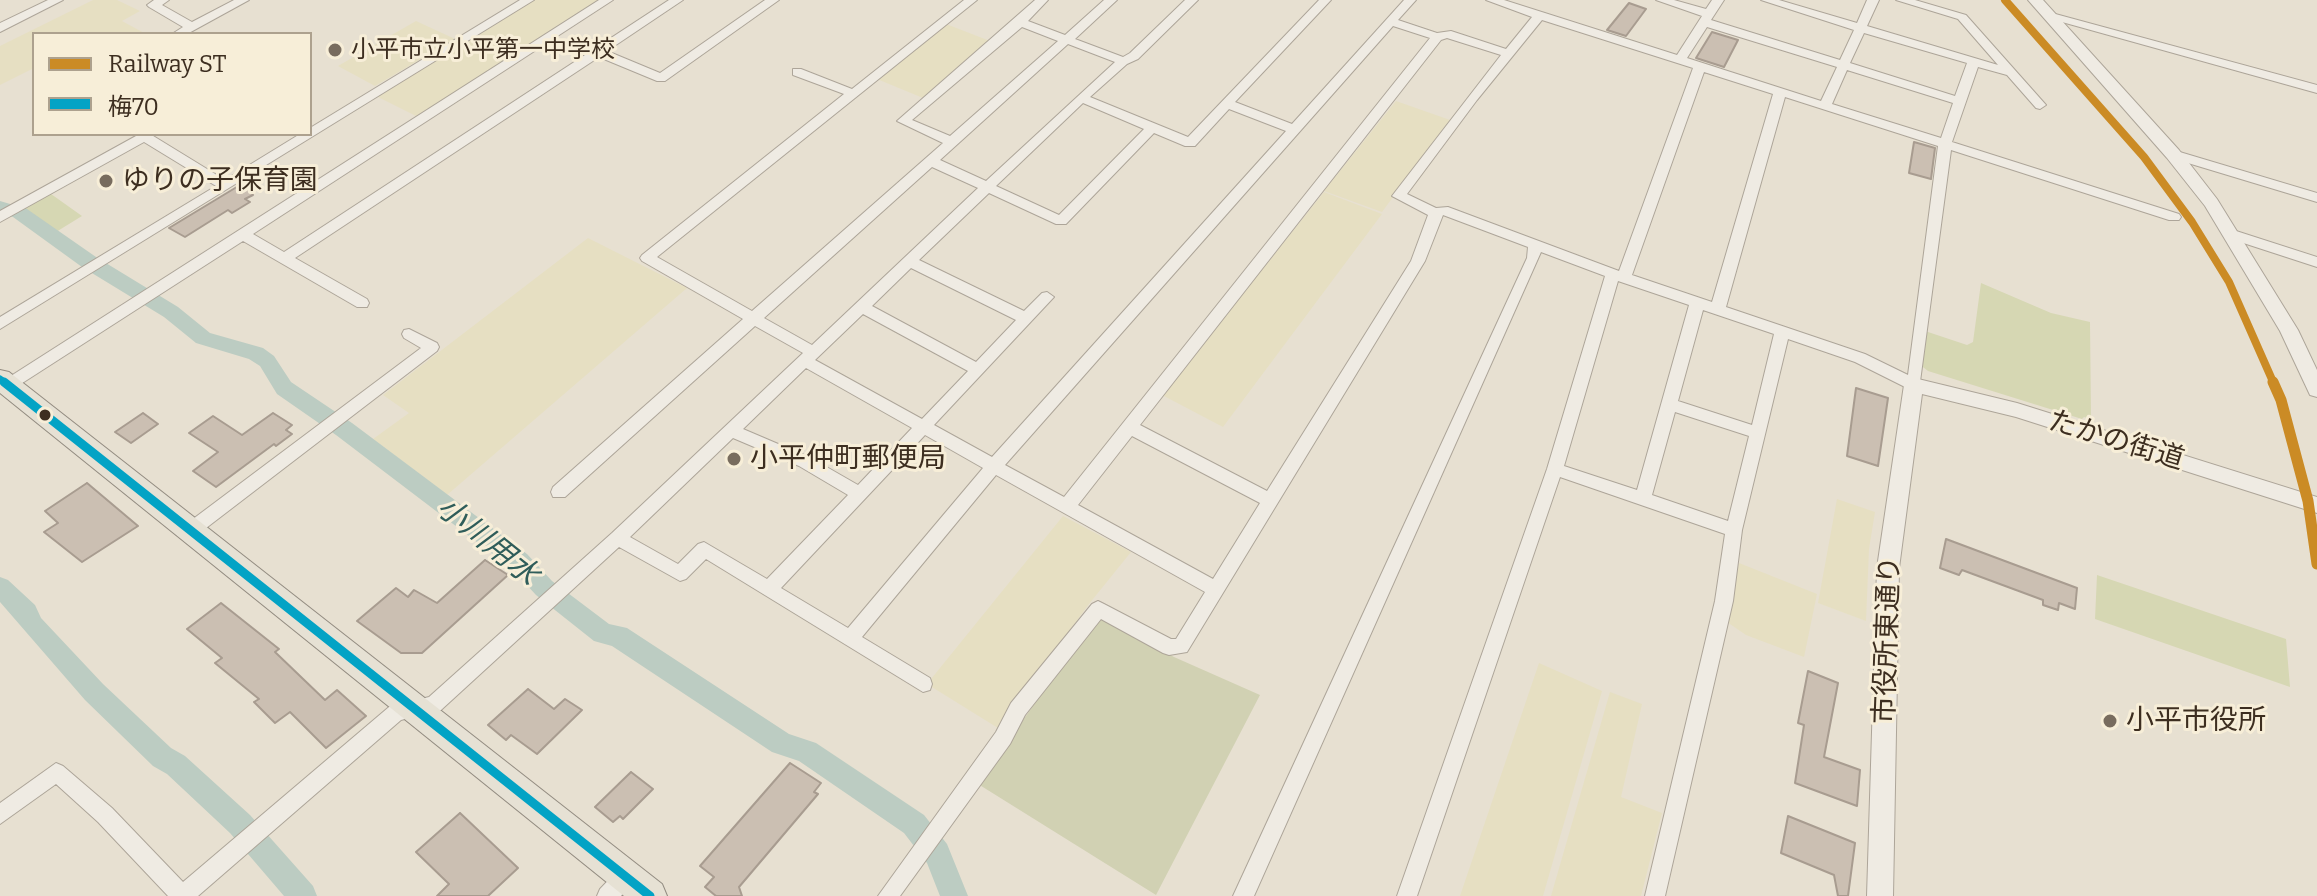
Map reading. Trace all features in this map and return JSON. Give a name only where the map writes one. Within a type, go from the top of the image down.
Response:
[{"type":"main road","points":[[4,382],[414,708],[617,886],[650,896]]},
{"type":"street","points":[[0,28],[57,0]]},
{"type":"street","points":[[163,0],[153,5],[192,27]]},
{"type":"street","points":[[182,32],[243,0]]},
{"type":"street","points":[[312,133],[528,0]]},
{"type":"street","points":[[4,382],[245,236],[607,0]]},
{"type":"street","points":[[284,259],[677,0]]},
{"type":"street","points":[[598,52],[661,78],[773,0]]},
{"type":"street","points":[[971,0],[647,258],[756,319],[810,357],[924,427],[1215,589]]},
{"type":"street","points":[[952,142],[903,121],[1042,0]]},
{"type":"street","points":[[559,492],[1111,0]]},
{"type":"street","points":[[0,815],[56,772],[105,815],[182,896],[396,713],[434,704],[618,538],[1081,98],[1123,61],[1134,56],[1192,0]]},
{"type":"street","points":[[1081,98],[1190,143],[1325,0]]},
{"type":"street","points":[[850,639],[994,466],[1410,0]]},
{"type":"street","points":[[1492,0],[2174,217]]},
{"type":"street","points":[[1662,0],[1844,65],[1960,101]]},
{"type":"street","points":[[1680,60],[1718,0]]},
{"type":"street","points":[[1767,0],[2012,73]]},
{"type":"street","points":[[1825,106],[1873,0]]},
{"type":"street","points":[[1902,0],[1962,17],[2040,105]]},
{"type":"street","points":[[2035,0],[2173,154],[2233,235],[2289,330],[2317,390]]},
{"type":"street","points":[[1540,15],[1399,196],[1435,213],[1443,210],[1860,358],[1914,385],[1945,144],[1973,62]]},
{"type":"street","points":[[2048,15],[2317,89]]},
{"type":"street","points":[[1389,21],[1437,37],[1447,34],[1508,54]]},
{"type":"street","points":[[1020,22],[1123,61]]},
{"type":"street","points":[[1067,506],[1437,37]]},
{"type":"street","points":[[1407,896],[1619,275],[1700,66]]},
{"type":"street","points":[[797,72],[852,93]]},
{"type":"street","points":[[1718,308],[1780,92]]},
{"type":"street","points":[[1228,104],[1295,130]]},
{"type":"street","points":[[931,161],[1061,221],[1152,128]]},
{"type":"street","points":[[1,216],[141,136]]},
{"type":"street","points":[[145,136],[226,186]]},
{"type":"street","points":[[0,324],[307,136]]},
{"type":"street","points":[[2173,154],[2317,198]]},
{"type":"street","points":[[888,896],[1003,738],[1018,709],[1098,609],[1169,647],[1181,646],[1418,261],[1435,213]]},
{"type":"street","points":[[2233,235],[2317,262]]},
{"type":"street","points":[[245,236],[362,303]]},
{"type":"street","points":[[1243,896],[1534,258],[1535,245]]},
{"type":"street","points":[[910,261],[1027,319]]},
{"type":"street","points":[[769,589],[1047,297]]},
{"type":"street","points":[[1642,500],[1698,301]]},
{"type":"street","points":[[862,307],[979,370]]},
{"type":"street","points":[[1655,896],[1724,601],[1734,530],[1783,330]]},
{"type":"street","points":[[191,530],[432,347],[409,334]]},
{"type":"street","name":"たかの街道","points":[[1914,385],[2017,410],[2317,505]]},
{"type":"street","name":"市役所東通り","points":[[1880,896],[1888,568],[1914,385]]},
{"type":"street","points":[[1671,405],[1759,433]]},
{"type":"street","points":[[1131,428],[1269,500]]},
{"type":"street","points":[[731,431],[805,462],[860,494]]},
{"type":"street","points":[[1555,469],[1734,530]]},
{"type":"street","points":[[618,538],[680,574],[704,549],[923,684]]},
{"type":"shaded area","points":[[93,0],[117,0],[140,11],[122,21],[142,32],[32,32],[32,69],[0,85],[0,46]]},
{"type":"shaded area","points":[[533,0],[602,0],[420,118],[376,96]]},
{"type":"shaded area","points":[[416,21],[455,39],[375,86],[338,66]]},
{"type":"shaded area","points":[[946,24],[990,41],[923,98],[877,79]]},
{"type":"shaded area","points":[[1396,101],[1450,120],[1382,212],[1324,191]]},
{"type":"shaded area","points":[[1324,192],[1382,214],[1223,427],[1162,395]]},
{"type":"shaded area","points":[[588,238],[687,288],[447,495],[373,439],[409,413],[383,395]]},
{"type":"shaded area","points":[[1837,499],[1875,512],[1869,549],[1866,621],[1818,603]]},
{"type":"shaded area","points":[[1063,516],[1131,552],[998,728],[927,684]]},
{"type":"shaded area","points":[[1739,563],[1817,594],[1804,657],[1746,635],[1727,622]]},
{"type":"shaded area","points":[[1539,663],[1602,691],[1543,896],[1460,896]]},
{"type":"shaded area","points":[[1610,692],[1642,704],[1621,797],[1662,813],[1641,896],[1551,896]]},
{"type":"green space","points":[[51,194],[82,216],[56,232],[24,208]]},
{"type":"green space","points":[[1981,283],[2051,313],[2090,322],[2091,419],[2082,419],[1928,371],[1919,364],[1925,331],[1967,345],[1973,342]]},
{"type":"green space","points":[[2097,575],[2286,639],[2290,687],[2095,619]]},
{"type":"green space","points":[[1097,615],[1174,657],[1260,695],[1156,895],[978,784]]},
{"type":"building","points":[[1629,3],[1646,9],[1626,36],[1607,30]]},
{"type":"building","points":[[1712,32],[1738,40],[1724,67],[1696,58]]},
{"type":"building","points":[[1914,142],[1935,148],[1931,179],[1909,173]]},
{"type":"building","points":[[245,182],[253,195],[245,199],[250,202],[232,213],[228,210],[185,237],[169,228]]},
{"type":"building","points":[[1856,388],[1888,398],[1878,466],[1847,456]]},
{"type":"building","points":[[143,413],[158,424],[131,443],[115,432]]},
{"type":"building","points":[[273,413],[292,425],[286,430],[292,434],[276,446],[274,444],[216,487],[193,471],[218,452],[189,433],[213,416],[242,435]]},
{"type":"building","points":[[87,483],[138,526],[82,562],[44,532],[58,523],[45,511]]},
{"type":"building","points":[[1946,539],[2077,588],[2075,609],[2059,603],[2058,610],[2043,605],[2043,600],[1962,570],[1959,575],[1940,568]]},
{"type":"building","points":[[485,560],[508,575],[422,653],[401,653],[357,621],[396,588],[408,597],[414,590],[437,603]]},
{"type":"building","points":[[221,603],[279,649],[275,652],[325,700],[337,690],[366,716],[326,748],[290,712],[275,723],[254,702],[259,699],[215,663],[222,658],[187,629]]},
{"type":"building","points":[[1808,671],[1838,683],[1824,757],[1860,770],[1857,806],[1795,783],[1804,725],[1798,723]]},
{"type":"building","points":[[528,689],[554,709],[565,699],[582,710],[537,754],[511,735],[506,740],[488,725]]},
{"type":"building","points":[[790,763],[821,783],[814,792],[818,794],[739,887],[742,896],[716,896],[705,887],[714,877],[700,866]]},
{"type":"building","points":[[631,772],[653,789],[623,819],[620,816],[613,822],[595,807]]},
{"type":"building","points":[[460,813],[518,868],[488,896],[437,896],[449,884],[416,852]]},
{"type":"building","points":[[1788,816],[1855,843],[1848,896],[1838,896],[1834,875],[1781,853]]},
{"type":"waterway","name":"小川用水","points":[[0,207],[20,213],[89,262],[171,312],[203,338],[256,353],[267,361],[284,388],[344,429],[519,561],[544,588],[603,633],[618,636],[781,743],[807,752],[914,824],[937,854],[954,896]]},
{"type":"waterway","points":[[0,587],[26,612],[32,625],[94,692],[162,757],[176,765],[240,824],[303,896]]},
{"type":"rail line","name":"ST","points":[[2005,0],[2144,157],[2192,222],[2229,282],[2281,400],[2308,501],[2317,564]]},
{"type":"transit line","name":"梅70","points":[[0,379],[650,896]]},
{"type":"place","name":"小平市立小平第一中学校","points":[[335,50]]},
{"type":"place","name":"ゆりの子保育園","points":[[106,181]]},
{"type":"place","name":"小平仲町郵便局","points":[[734,459]]},
{"type":"place","name":"小平市役所","points":[[2110,721]]}]
